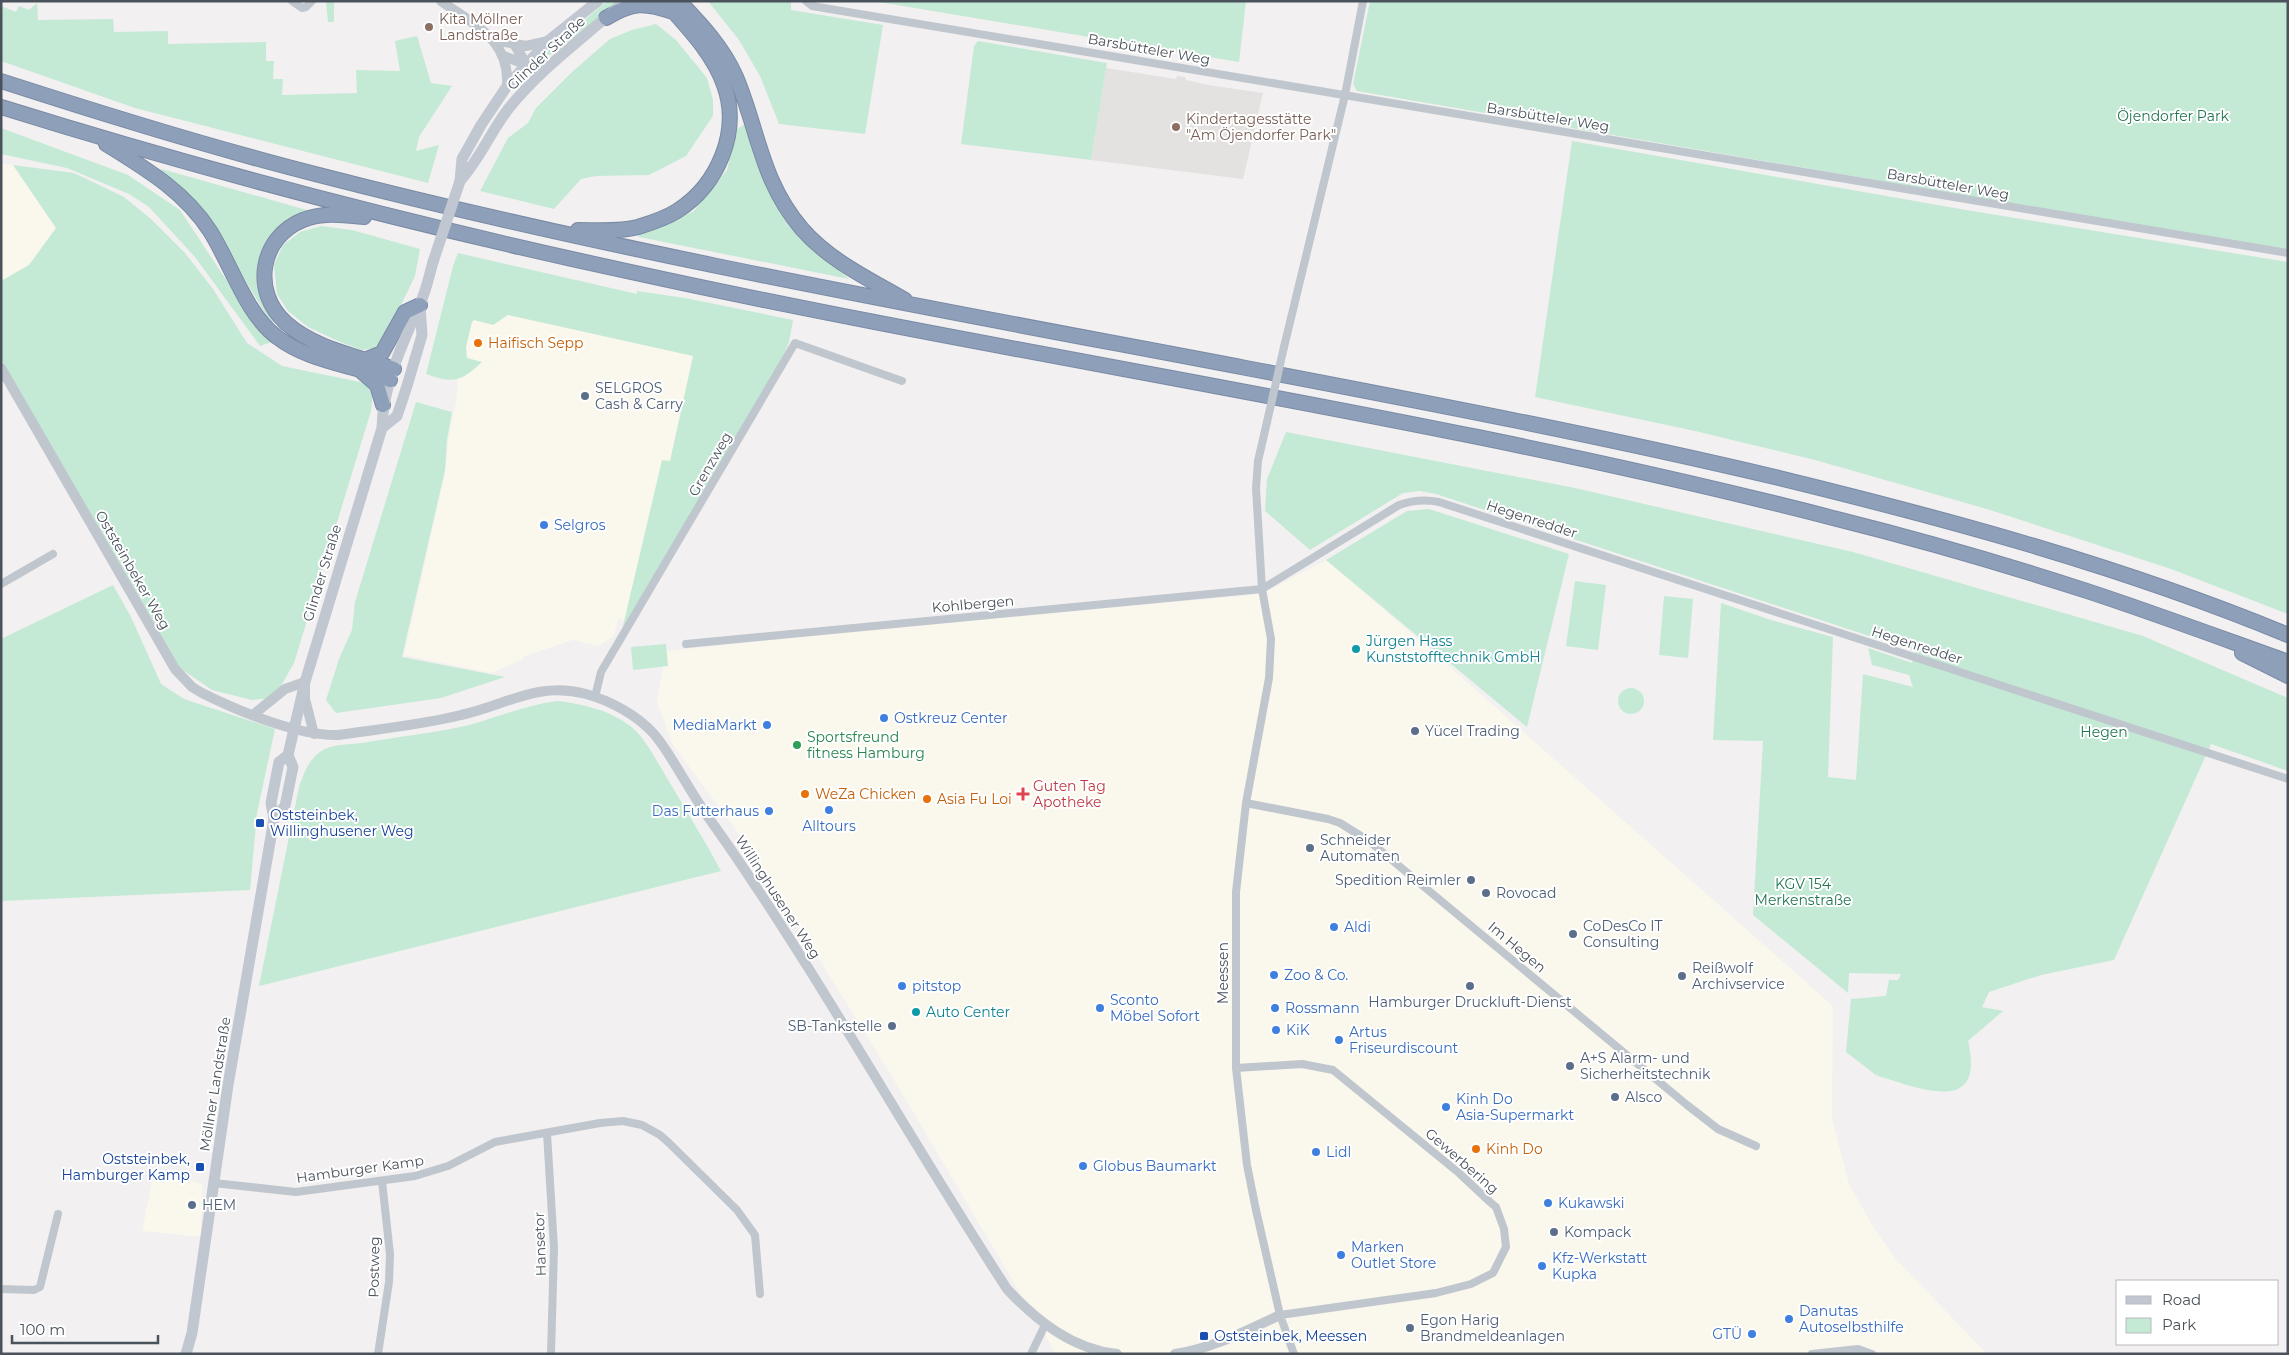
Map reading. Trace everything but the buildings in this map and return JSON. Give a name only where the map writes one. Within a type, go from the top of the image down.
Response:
[{"type":"highway","points":[[688,1],[698,20],[719,47],[735,75],[767,173],[793,217],[815,242],[843,265],[914,306]]},
{"type":"highway","points":[[606,18],[627,6],[640,4],[653,6],[672,5],[698,20]]},
{"type":"highway","points":[[549,230],[620,230],[640,226],[677,211],[704,187],[713,175],[725,151],[729,135],[731,112],[729,99],[724,83],[710,57],[672,5]]},
{"type":"highway","points":[[1,81],[115,117],[315,174],[549,230],[741,272],[914,306],[1490,414],[1688,457],[1832,491],[1976,529],[2093,565],[2186,596],[2288,635]]},
{"type":"highway","points":[[1,107],[90,135],[271,186],[407,221],[696,286],[1409,423],[1620,466],[1836,519],[1970,555],[2087,591],[2288,662]]},
{"type":"highway","points":[[90,135],[160,177],[184,197],[210,231],[257,316],[276,336],[300,351],[362,364],[392,374]]},
{"type":"highway","points":[[383,405],[376,385],[362,364],[313,341],[284,321],[276,311],[267,294],[264,274],[266,256],[281,234],[302,220],[317,215],[326,214],[407,221]]},
{"type":"highway","points":[[362,364],[382,352],[405,312],[420,305]]},
{"type":"highway","points":[[2173,621],[2288,676]]},
{"type":"main road","name":"Glinder Straße","points":[[293,728],[304,682],[382,428],[383,405],[392,374],[407,331],[420,305],[460,181],[462,159],[481,125],[507,86],[548,41],[598,1]]},
{"type":"main road","name":"Glinder Straße","points":[[460,181],[473,166],[509,109],[539,76],[625,1]]},
{"type":"main road","name":"Glinder Straße","points":[[382,428],[398,416],[422,335],[420,305]]},
{"type":"main road","points":[[392,374],[409,380]]},
{"type":"main road","name":"Möllner Landstraße","points":[[186,1354],[192,1333],[228,1085],[274,819],[285,806],[293,767],[288,755],[293,728]]},
{"type":"street","points":[[292,1],[302,8],[312,1]]},
{"type":"street","points":[[441,1],[494,40],[504,56],[507,86]]},
{"type":"street","name":"Barsbütteler Weg","points":[[806,1],[812,6],[2288,254]]},
{"type":"street","points":[[1262,589],[1256,488],[1258,461],[1344,95],[1363,1]]},
{"type":"street","points":[[494,40],[526,46],[548,41]]},
{"type":"street","points":[[514,44],[527,65],[539,76]]},
{"type":"street","points":[[504,56],[527,65]]},
{"type":"street","name":"Grenzweg","points":[[595,697],[601,672],[795,343],[902,381]]},
{"type":"street","name":"Oststeinbeker Weg","points":[[1,368],[175,669],[197,690],[293,728]]},
{"type":"street","name":"Hegenredder","points":[[1262,589],[1399,505],[1412,500],[1439,502],[2288,779]]},
{"type":"street","points":[[1,584],[53,554]]},
{"type":"street","name":"Kohlbergen","points":[[686,644],[1262,589]]},
{"type":"street","name":"Meessen","points":[[1262,589],[1271,639],[1269,678],[1246,803],[1236,900],[1236,1068],[1247,1165],[1280,1315],[1294,1354]]},
{"type":"street","points":[[254,714],[286,689],[304,682],[304,700],[314,734]]},
{"type":"street","name":"Willinghusener Weg","points":[[293,728],[314,734],[338,735],[437,720],[482,710],[536,692],[573,692],[595,697],[637,718],[662,744],[697,801],[787,934],[1002,1281],[1032,1315],[1045,1325],[1075,1342],[1117,1354]]},
{"type":"street","name":"Im Hegen","points":[[1246,803],[1328,819],[1340,823],[1369,840],[1687,1105],[1718,1128],[1756,1146]]},
{"type":"street","name":"Gewerbering","points":[[1236,1068],[1302,1064],[1333,1070],[1480,1192],[1496,1207],[1504,1229],[1506,1248],[1492,1272],[1470,1284],[1436,1293],[1280,1315]]},
{"type":"street","name":"Hamburger Kamp","points":[[214,1183],[296,1192],[382,1181],[415,1176],[448,1166],[495,1142],[600,1123],[623,1122],[642,1125],[660,1135],[737,1210],[755,1235],[760,1294]]},
{"type":"street","name":"Hansetor","points":[[547,1133],[554,1248],[551,1354]]},
{"type":"street","name":"Postweg","points":[[378,1354],[389,1282],[390,1254],[382,1181]]},
{"type":"street","points":[[1,1289],[34,1290],[40,1287],[58,1214]]},
{"type":"street","points":[[1175,1354],[1200,1349],[1280,1315]]},
{"type":"street","points":[[1031,1354],[1045,1325]]},
{"type":"street","points":[[1812,1354],[1858,1349],[1872,1354]]},
{"type":"shaded area","name":"Kindertagesstätte \"Am Öjendorfer Park\"","points":[[1106,68],[1176,79],[1177,76],[1185,77],[1186,80],[1208,85],[1263,93],[1243,179],[1091,160]]},
{"type":"shaded area","points":[[1,163],[13,165],[56,228],[29,265],[1,281]]},
{"type":"shaded area","points":[[468,267],[786,335],[624,620],[618,619],[614,636],[599,646],[573,640],[523,657],[523,659],[491,673],[404,655],[445,474],[448,440],[456,402]]},
{"type":"shaded area","points":[[1326,560],[1423,643],[1833,1006],[1832,1119],[1849,1184],[1874,1228],[1896,1259],[1987,1354],[1056,1354],[899,1088],[756,857],[673,745],[657,702],[666,651],[858,631],[1261,594]]},
{"type":"shaded area","points":[[154,1171],[202,1184],[201,1237],[142,1231]]},
{"type":"green space","points":[[326,1],[334,1],[334,22],[328,22]]},
{"type":"green space","points":[[607,1],[619,1],[556,53],[541,57]]},
{"type":"green space","points":[[708,1],[791,1],[791,10],[883,25],[865,134],[779,124],[760,76],[739,40]]},
{"type":"green space","points":[[873,1],[1246,1],[1239,62]]},
{"type":"green space","name":"Öjendorfer Park","points":[[1370,1],[2288,1],[2288,251],[1357,91],[1353,84]]},
{"type":"green space","points":[[37,3],[38,20],[113,19],[114,32],[168,31],[168,44],[266,42],[266,61],[274,61],[273,79],[283,79],[282,95],[357,93],[356,70],[400,71],[395,41],[417,36],[431,83],[452,86],[419,137],[416,151],[439,145],[428,183],[135,108],[1,61],[1,6],[16,12],[19,6],[29,10]]},
{"type":"green space","points":[[656,24],[676,40],[707,78],[713,100],[713,116],[686,156],[649,175],[596,176],[581,179],[554,209],[480,191],[508,138],[528,123],[536,108],[572,72],[610,39],[632,30]]},
{"type":"green space","points":[[978,41],[1107,63],[1091,160],[961,144],[974,46]]},
{"type":"green space","points":[[746,123],[753,154],[765,183],[788,225],[849,279],[639,237],[637,232],[693,212],[727,170],[736,130]]},
{"type":"green space","points":[[1,128],[128,175],[180,210],[246,310],[272,342],[260,346],[195,257],[149,207],[129,194],[67,168],[1,154]]},
{"type":"green space","points":[[1572,141],[1966,210],[2288,262],[2288,614],[2171,569],[1987,509],[1815,460],[1695,431],[1535,397]]},
{"type":"green space","points":[[13,165],[74,173],[124,197],[151,219],[185,253],[213,289],[247,343],[282,366],[365,383],[373,392],[371,411],[294,663],[278,691],[271,698],[252,700],[212,690],[180,668],[1,359],[1,281],[29,265],[56,228]]},
{"type":"green space","points":[[162,169],[310,211],[274,234],[266,244],[262,254],[261,265],[264,287],[275,320],[271,323],[214,228],[160,172]]},
{"type":"green space","points":[[321,226],[352,230],[420,249],[415,276],[384,340],[373,348],[362,350],[308,327],[288,311],[277,294],[274,265],[283,245],[300,232]]},
{"type":"green space","points":[[458,253],[637,294],[637,291],[685,298],[793,320],[789,342],[782,359],[625,627],[623,626],[662,460],[670,461],[693,356],[508,315],[493,325],[474,320],[472,322],[466,347],[467,358],[482,362],[468,374],[450,380],[426,374],[453,266]]},
{"type":"green space","points":[[416,402],[452,412],[447,440],[445,470],[402,657],[505,677],[441,698],[336,713],[326,700],[339,659],[352,630],[355,602]]},
{"type":"green space","points":[[1286,432],[1575,488],[1853,552],[2143,636],[2288,698],[2288,771],[2211,744],[2114,960],[2041,975],[1989,992],[1982,1007],[2003,1011],[1968,1041],[1971,1065],[1967,1080],[1958,1089],[1945,1092],[1929,1090],[1878,1076],[1878,1073],[1877,1076],[1846,1052],[1851,999],[1886,996],[1889,980],[1898,980],[1901,974],[1849,973],[1848,993],[1753,915],[1763,741],[1713,740],[1721,603],[1771,620],[1833,637],[1828,777],[1856,780],[1863,674],[1913,687],[1909,675],[1872,665],[1868,648],[1912,663],[1915,651],[1436,494],[1419,491],[1403,493],[1310,550],[1265,511],[1267,479]]},
{"type":"green space","points":[[1429,509],[1569,554],[1527,727],[1326,560],[1407,511]]},
{"type":"green space","points":[[1575,581],[1606,585],[1598,650],[1566,646]]},
{"type":"green space","points":[[113,585],[131,617],[161,684],[184,699],[275,729],[257,813],[250,890],[1,901],[1,639]]},
{"type":"green space","points":[[1664,596],[1693,599],[1688,658],[1659,655]]},
{"type":"green space","points":[[666,644],[668,666],[633,670],[631,647]]},
{"type":"green space","points":[[1631,688],[1640,692],[1644,701],[1640,710],[1631,714],[1622,710],[1618,701],[1622,692]]},
{"type":"green space","points":[[557,701],[578,704],[608,713],[627,723],[635,730],[652,753],[721,871],[259,986],[299,787],[305,771],[318,753],[333,746],[457,728],[534,705]]},
{"type":"place","name":"Kita Möllner Landstraße","points":[[429,27]]},
{"type":"place","name":"Kindertagesstätte \"Am Öjendorfer Park\"","points":[[1176,127]]},
{"type":"place","name":"Haifisch Sepp","points":[[478,343]]},
{"type":"place","name":"SELGROS Cash & Carry","points":[[585,396]]},
{"type":"place","name":"Selgros","points":[[544,525]]},
{"type":"place","name":"Jürgen Hass Kunststofftechnik GmbH","points":[[1356,649]]},
{"type":"place","name":"Ostkreuz Center","points":[[884,718]]},
{"type":"place","name":"MediaMarkt","points":[[767,725]]},
{"type":"place","name":"Yücel Trading","points":[[1415,731]]},
{"type":"place","name":"Sportsfreund fitness Hamburg","points":[[797,745]]},
{"type":"place","name":"WeZa Chicken","points":[[805,794]]},
{"type":"place","name":"Guten Tag Apotheke","points":[[1023,794]]},
{"type":"place","name":"Asia Fu Loi","points":[[927,799]]},
{"type":"place","name":"Alltours","points":[[829,810]]},
{"type":"place","name":"Das Futterhaus","points":[[769,811]]},
{"type":"place","name":"Oststeinbek, Willinghusener Weg","points":[[260,823]]},
{"type":"place","name":"Schneider Automaten","points":[[1310,848]]},
{"type":"place","name":"Spedition Reimler","points":[[1471,880]]},
{"type":"place","name":"Rovocad","points":[[1486,893]]},
{"type":"place","name":"Aldi","points":[[1334,927]]},
{"type":"place","name":"CoDesCo IT Consulting","points":[[1573,934]]},
{"type":"place","name":"Zoo & Co.","points":[[1274,975]]},
{"type":"place","name":"Reißwolf Archivservice","points":[[1682,976]]},
{"type":"place","name":"pitstop","points":[[902,986]]},
{"type":"place","name":"Hamburger Druckluft-Dienst","points":[[1470,986]]},
{"type":"place","name":"Sconto Möbel Sofort","points":[[1100,1008]]},
{"type":"place","name":"Rossmann","points":[[1275,1008]]},
{"type":"place","name":"Auto Center","points":[[916,1012]]},
{"type":"place","name":"SB-Tankstelle","points":[[892,1026]]},
{"type":"place","name":"KiK","points":[[1276,1030]]},
{"type":"place","name":"Artus Friseurdiscount","points":[[1339,1040]]},
{"type":"place","name":"A+S Alarm- und Sicherheitstechnik","points":[[1570,1066]]},
{"type":"place","name":"Alsco","points":[[1615,1097]]},
{"type":"place","name":"Kinh Do Asia-Supermarkt","points":[[1446,1107]]},
{"type":"place","name":"Kinh Do","points":[[1476,1149]]},
{"type":"place","name":"Lidl","points":[[1316,1152]]},
{"type":"place","name":"Globus Baumarkt","points":[[1083,1166]]},
{"type":"place","name":"Oststeinbek, Hamburger Kamp","points":[[200,1167]]},
{"type":"place","name":"Kukawski","points":[[1548,1203]]},
{"type":"place","name":"HEM","points":[[192,1205]]},
{"type":"place","name":"Kompack","points":[[1554,1232]]},
{"type":"place","name":"Marken Outlet Store","points":[[1341,1255]]},
{"type":"place","name":"Kfz-Werkstatt Kupka","points":[[1542,1266]]},
{"type":"place","name":"Danutas Autoselbsthilfe","points":[[1789,1319]]},
{"type":"place","name":"Egon Harig Brandmeldeanlagen","points":[[1410,1328]]},
{"type":"place","name":"GTÜ","points":[[1752,1334]]},
{"type":"place","name":"Oststeinbek, Meessen","points":[[1204,1336]]},
{"type":"park label","name":"Hegen","points":[[2104,732]]},
{"type":"park label","name":"KGV 154 Merkenstraße","points":[[1803,892]]}]
